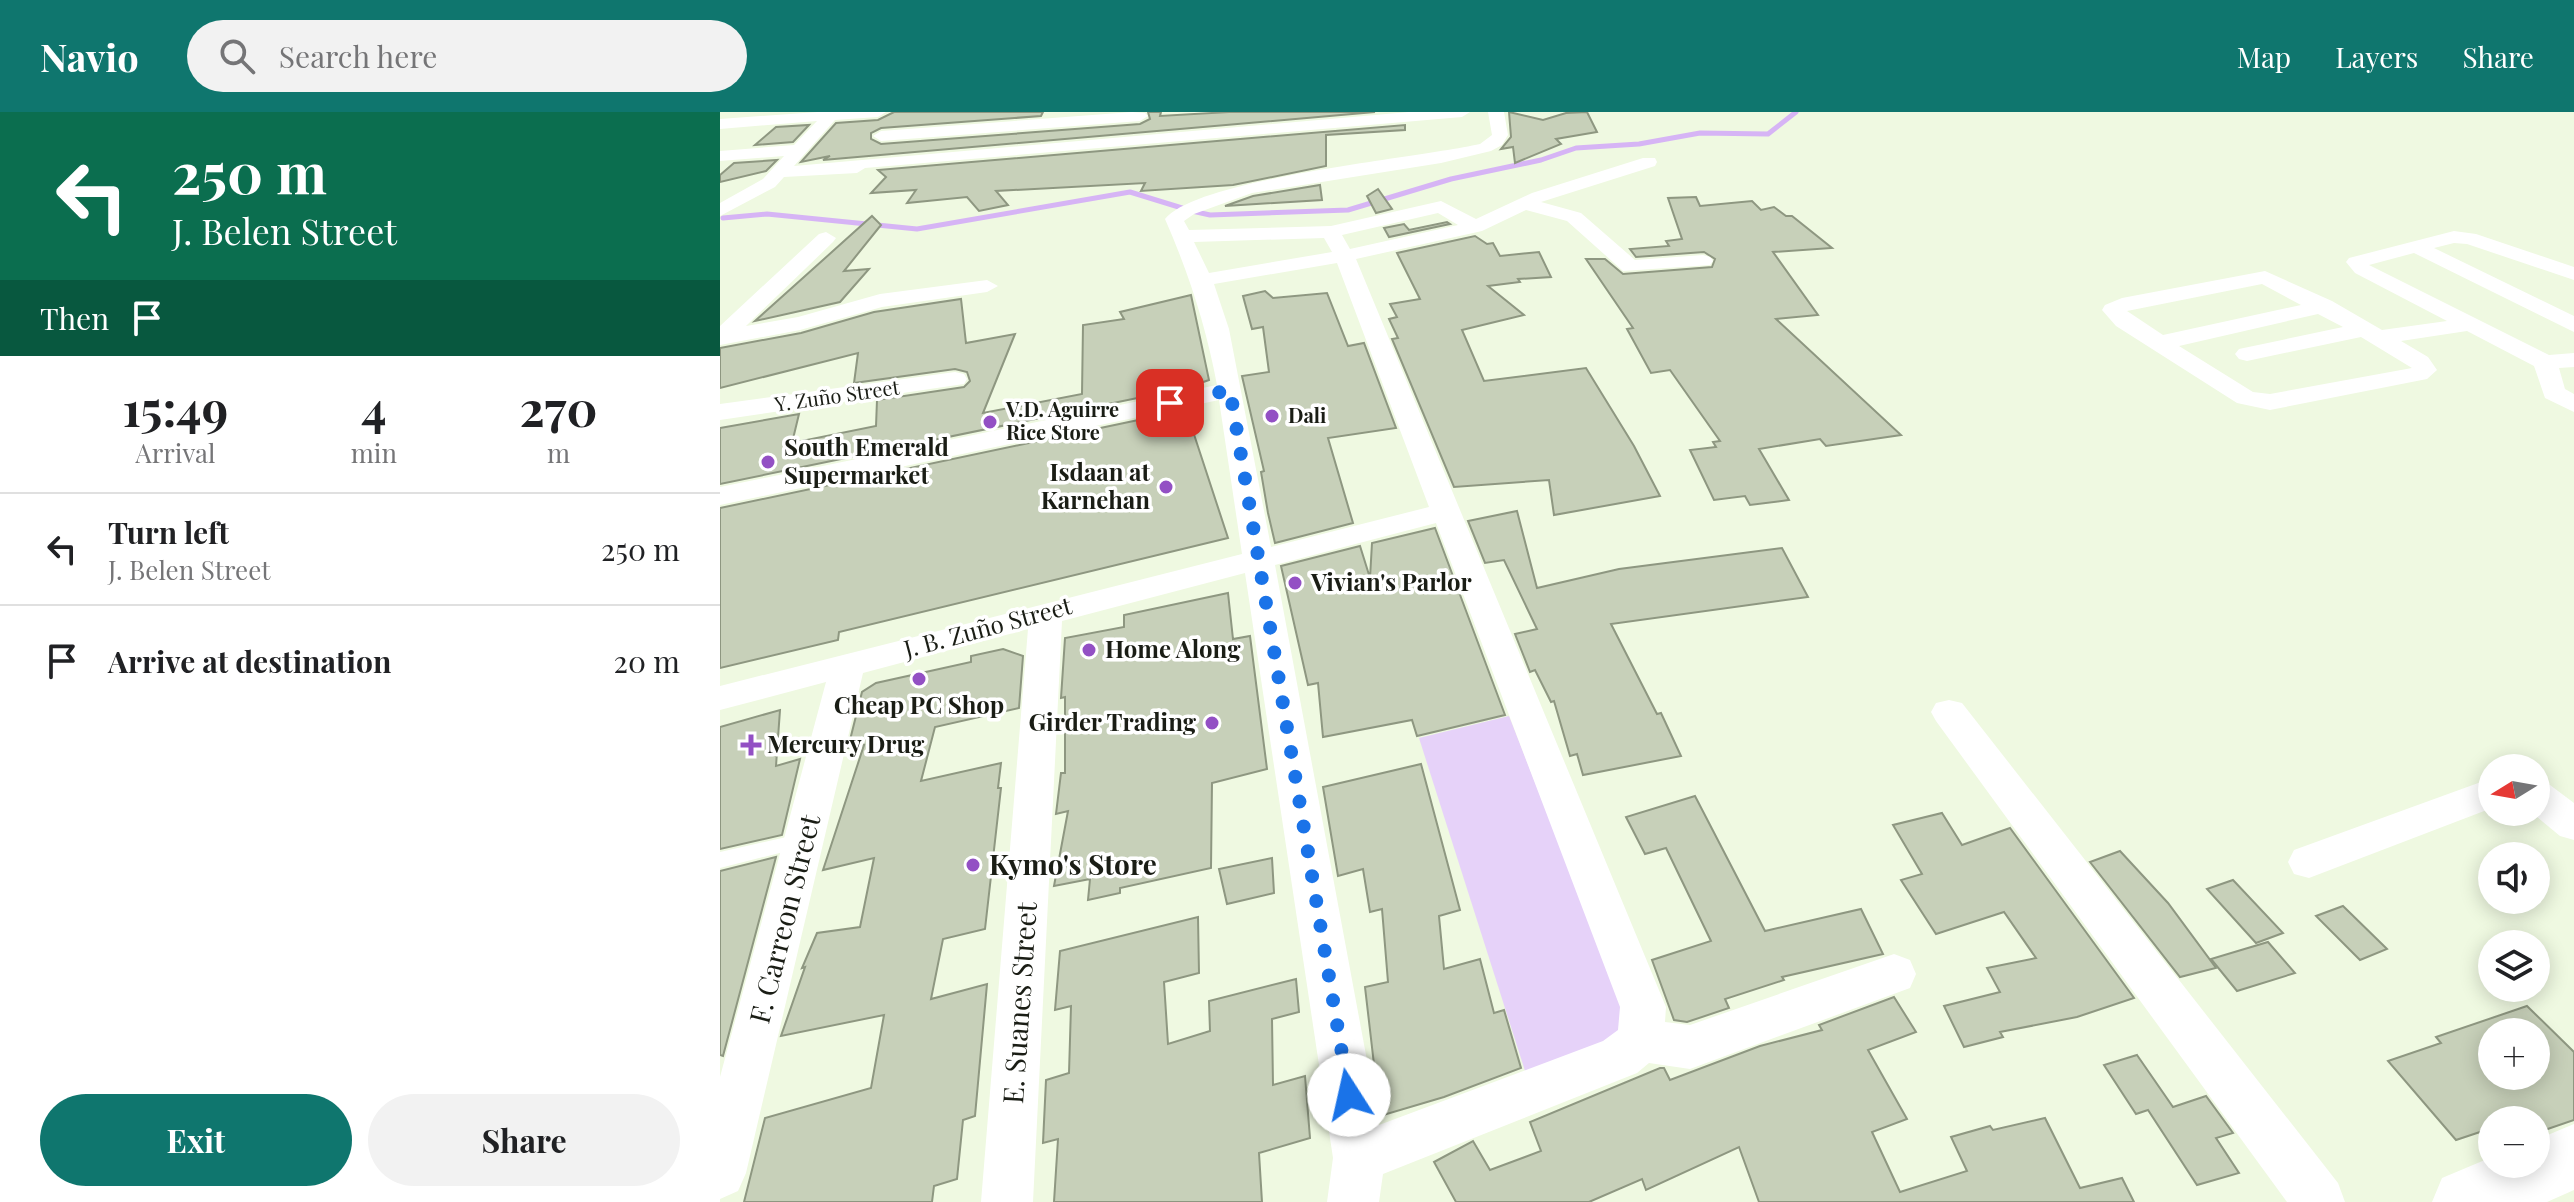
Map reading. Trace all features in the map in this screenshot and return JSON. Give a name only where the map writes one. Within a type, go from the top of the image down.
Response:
[{"type":"main road","points":[[2475,1200],[2574,1157]]},
{"type":"street","points":[[720,124],[878,112]]},
{"type":"street","points":[[898,112],[851,176],[1263,143]]},
{"type":"street","points":[[779,172],[1462,112]]},
{"type":"street","points":[[1496,112],[1500,135],[1496,142],[1485,148],[1441,158],[1248,188],[1180,213],[1173,223],[1202,280],[1218,329],[1230,390],[1356,1180],[1620,1057],[1641,1040],[1690,1047],[1894,974]]},
{"type":"street","points":[[881,136],[1161,114]]},
{"type":"street","points":[[720,210],[769,183],[831,115]]},
{"type":"street","points":[[720,156],[798,150]]},
{"type":"street","points":[[1202,280],[1344,256],[1475,227],[1522,203],[1649,162]]},
{"type":"street","points":[[1522,203],[1574,217],[1630,267],[1703,261]]},
{"type":"street","points":[[1182,236],[1331,232],[1441,207],[1475,227]]},
{"type":"street","points":[[1331,232],[1344,256],[1643,1007],[1641,1040]]},
{"type":"street","points":[[2574,274],[2469,238],[2454,237],[2356,262],[2362,269],[2545,362],[2574,360]]},
{"type":"street","points":[[720,338],[826,238]]},
{"type":"street","points":[[2419,248],[2574,325]]},
{"type":"street","points":[[2254,277],[2275,279],[2324,306],[2420,362],[2425,370],[2418,374],[2270,402],[2246,398],[2113,310],[2122,305],[2254,277]]},
{"type":"street","points":[[720,338],[800,323],[880,301],[987,286]]},
{"type":"street","points":[[2160,343],[2324,306]]},
{"type":"street","points":[[2247,354],[2372,333],[2472,324]]},
{"type":"street","points":[[2215,333],[2312,394]]},
{"type":"street","points":[[2545,362],[2554,393],[2574,404]]},
{"type":"street","name":"Y. Zuño Street","points":[[720,412],[955,379]]},
{"type":"street","points":[[720,496],[1230,390]]},
{"type":"street","name":"J. B. Zuño Street","points":[[720,698],[1444,512]]},
{"type":"street","name":"E. Suanes Street","points":[[1007,1202],[1046,613]]},
{"type":"street","name":"F. Carreon Street","points":[[720,1173],[848,665]]},
{"type":"street","points":[[1949,712],[2319,1202]]},
{"type":"street","points":[[2309,862],[2478,797]]},
{"type":"street","points":[[2550,806],[2574,825]]},
{"type":"lane","points":[[720,860],[805,840]]},
{"type":"shaded area","points":[[1509,716],[1624,1009],[1616,1043],[1526,1074],[1419,738]]},
{"type":"building","points":[[894,112],[1043,112],[1041,116],[881,128],[871,133],[871,139],[881,144],[1140,124],[1150,119],[1148,112],[1161,112],[1160,116],[1229,112],[1375,112],[823,160],[830,156],[801,162],[836,123],[878,120]]},
{"type":"building","points":[[1509,112],[1543,120],[1566,113],[1587,112],[1597,132],[1556,139],[1561,144],[1515,163],[1513,147],[1501,149],[1511,137]]},
{"type":"building","points":[[809,125],[793,142],[755,145],[776,127]]},
{"type":"building","points":[[1405,125],[1405,130],[1326,135],[1326,166],[1233,185],[1141,191],[1145,183],[996,191],[1008,205],[979,211],[967,197],[907,203],[916,190],[871,193],[886,177],[878,170]]},
{"type":"building","points":[[777,160],[766,171],[720,182],[720,175],[734,163]]},
{"type":"building","points":[[1320,185],[1322,200],[1225,206],[1253,196]]},
{"type":"building","points":[[1378,189],[1392,209],[1376,213],[1367,196]]},
{"type":"building","points":[[1696,197],[1700,206],[1752,201],[1761,210],[1774,207],[1786,216],[1792,216],[1832,248],[1773,252],[1818,315],[1776,319],[1901,435],[1826,446],[1820,439],[1759,449],[1789,500],[1750,505],[1745,496],[1714,500],[1690,450],[1716,447],[1713,442],[1720,441],[1670,370],[1651,373],[1627,329],[1633,328],[1586,259],[1605,259],[1623,274],[1712,267],[1715,259],[1704,252],[1636,257],[1630,249],[1669,246],[1666,241],[1682,239],[1668,198]]},
{"type":"building","points":[[872,216],[881,225],[844,271],[869,269],[840,302],[755,321]]},
{"type":"building","points":[[1447,222],[1450,224],[1389,237],[1384,228],[1404,224],[1409,230]]},
{"type":"building","points":[[1475,236],[1487,244],[1493,243],[1500,256],[1539,252],[1551,277],[1518,279],[1520,282],[1488,286],[1524,315],[1462,330],[1484,381],[1586,368],[1634,446],[1660,496],[1554,515],[1549,480],[1454,487],[1392,339],[1398,338],[1389,319],[1397,317],[1390,304],[1420,299],[1397,253]]},
{"type":"building","points":[[1265,291],[1273,298],[1327,293],[1348,346],[1364,343],[1396,428],[1328,438],[1353,523],[1275,543],[1261,472],[1264,471],[1242,376],[1269,372],[1263,327],[1252,329],[1243,296]]},
{"type":"building","points":[[1191,295],[1209,380],[1186,388],[720,484],[720,428],[799,414],[792,443],[876,426],[877,400],[964,387],[970,381],[967,372],[955,369],[854,383],[858,353],[720,388],[720,348],[801,333],[874,312],[961,299],[966,343],[1015,334],[983,413],[1082,394],[1083,325],[1124,319],[1120,312]]},
{"type":"building","points":[[1186,410],[1228,538],[839,632],[838,640],[720,668],[720,508]]},
{"type":"building","points":[[1517,511],[1537,588],[1619,569],[1782,548],[1808,597],[1611,624],[1657,714],[1661,713],[1681,756],[1583,775],[1577,754],[1570,756],[1554,701],[1551,702],[1535,670],[1530,672],[1515,634],[1537,629],[1504,560],[1485,563],[1468,521]]},
{"type":"building","points":[[1435,528],[1505,715],[1417,736],[1412,720],[1323,737],[1318,683],[1308,685],[1281,566],[1360,546],[1370,578],[1372,543]]},
{"type":"building","points":[[1228,593],[1233,639],[1250,636],[1267,769],[1212,783],[1211,868],[1120,888],[1120,893],[1088,900],[1090,879],[1054,886],[1068,811],[1056,814],[1061,773],[1065,773],[1065,697],[1061,698],[1065,638],[1124,627],[1124,615]]},
{"type":"building","points":[[1003,649],[1023,656],[1019,708],[935,727],[921,781],[1001,763],[985,929],[943,939],[931,999],[987,984],[975,1116],[963,1120],[957,1179],[934,1186],[932,1202],[744,1202],[765,1118],[871,1088],[884,1015],[781,1036],[805,967],[802,968],[817,933],[860,927],[874,858],[823,870],[864,745],[848,748],[862,692],[876,683],[971,662],[971,656]]},
{"type":"building","points":[[780,710],[776,766],[800,759],[782,835],[720,849],[720,727]]},
{"type":"building","points":[[1421,764],[1460,910],[1439,916],[1444,969],[1480,959],[1494,1013],[1504,1010],[1521,1068],[1444,1097],[1380,1116],[1365,987],[1388,982],[1382,909],[1370,912],[1363,869],[1338,876],[1323,787]]},
{"type":"building","points":[[1695,796],[1765,931],[1861,909],[1883,954],[1782,977],[1784,980],[1725,999],[1729,1008],[1687,1022],[1674,1020],[1652,960],[1711,941],[1666,848],[1645,854],[1626,817]]},
{"type":"building","points":[[1942,813],[1962,845],[2010,828],[2134,998],[2077,1017],[2000,1032],[2003,1037],[1964,1047],[1944,1006],[2000,992],[1987,968],[2036,958],[2004,912],[1936,934],[1901,880],[1922,874],[1893,825]]},
{"type":"building","points":[[2120,851],[2168,903],[2216,968],[2180,977],[2090,862]]},
{"type":"building","points":[[776,857],[723,1056],[720,1055],[720,871]]},
{"type":"building","points":[[1272,858],[1274,893],[1227,904],[1219,869]]},
{"type":"building","points":[[2233,880],[2283,933],[2256,943],[2207,889]]},
{"type":"building","points":[[2343,906],[2387,949],[2360,960],[2316,916]]},
{"type":"building","points":[[1198,917],[1199,973],[1164,982],[1168,1044],[1210,1031],[1209,1001],[1296,979],[1299,1012],[1272,1019],[1273,1085],[1305,1076],[1310,1138],[1259,1153],[1262,1202],[1054,1202],[1058,1139],[1043,1143],[1046,1080],[1069,1073],[1071,1006],[1055,1010],[1060,951]]},
{"type":"building","points":[[2268,942],[2295,973],[2237,991],[2211,959]]},
{"type":"building","points":[[1894,997],[1916,1032],[1868,1050],[1907,1119],[1872,1132],[1900,1192],[1967,1171],[1951,1137],[1990,1126],[1993,1130],[2045,1118],[2080,1188],[2122,1178],[2134,1202],[1759,1202],[1739,1147],[1646,1190],[1642,1179],[1589,1202],[1456,1202],[1434,1162],[1473,1141],[1490,1170],[1541,1151],[1530,1122],[1660,1068],[1664,1068],[1670,1080],[1760,1046],[1822,1030],[1819,1025]]},
{"type":"building","points":[[2527,1006],[2539,1018],[2492,1018]]},
{"type":"building","points":[[2478,1023],[2478,1090],[2550,1090],[2550,1029],[2574,1052],[2574,1120],[2550,1128],[2550,1106],[2478,1106],[2478,1133],[2456,1140],[2388,1061],[2441,1043],[2436,1037]]},
{"type":"building","points":[[2137,1055],[2173,1107],[2206,1096],[2233,1133],[2216,1138],[2239,1173],[2197,1185],[2148,1110],[2136,1114],[2104,1065]]},
{"type":"waterway","points":[[1192,211],[1210,215],[1348,210],[1451,179],[1541,160],[1576,148],[1639,144],[1700,133],[1768,134],[1796,112]]},
{"type":"waterway","points":[[723,218],[767,214],[917,229],[1130,192],[1182,208]]},
{"type":"place","name":"Dali","points":[[1272,416]]},
{"type":"place","name":"V.D. Aguirre Rice Store","points":[[990,422]]},
{"type":"place","name":"South Emerald Supermarket","points":[[768,462]]},
{"type":"place","name":"Isdaan at Karnehan","points":[[1166,487]]},
{"type":"place","name":"Vivian's Parlor","points":[[1295,583]]},
{"type":"place","name":"Home Along","points":[[1089,650]]},
{"type":"place","name":"Cheap PC Shop","points":[[919,679]]},
{"type":"place","name":"Girder Trading","points":[[1212,723]]},
{"type":"place","name":"Mercury Drug","points":[[751,745]]},
{"type":"place","name":"Kymo's Store","points":[[973,865]]},
{"type":"route","points":[[1170,403],[1230,390],[1349,1095]]}]
